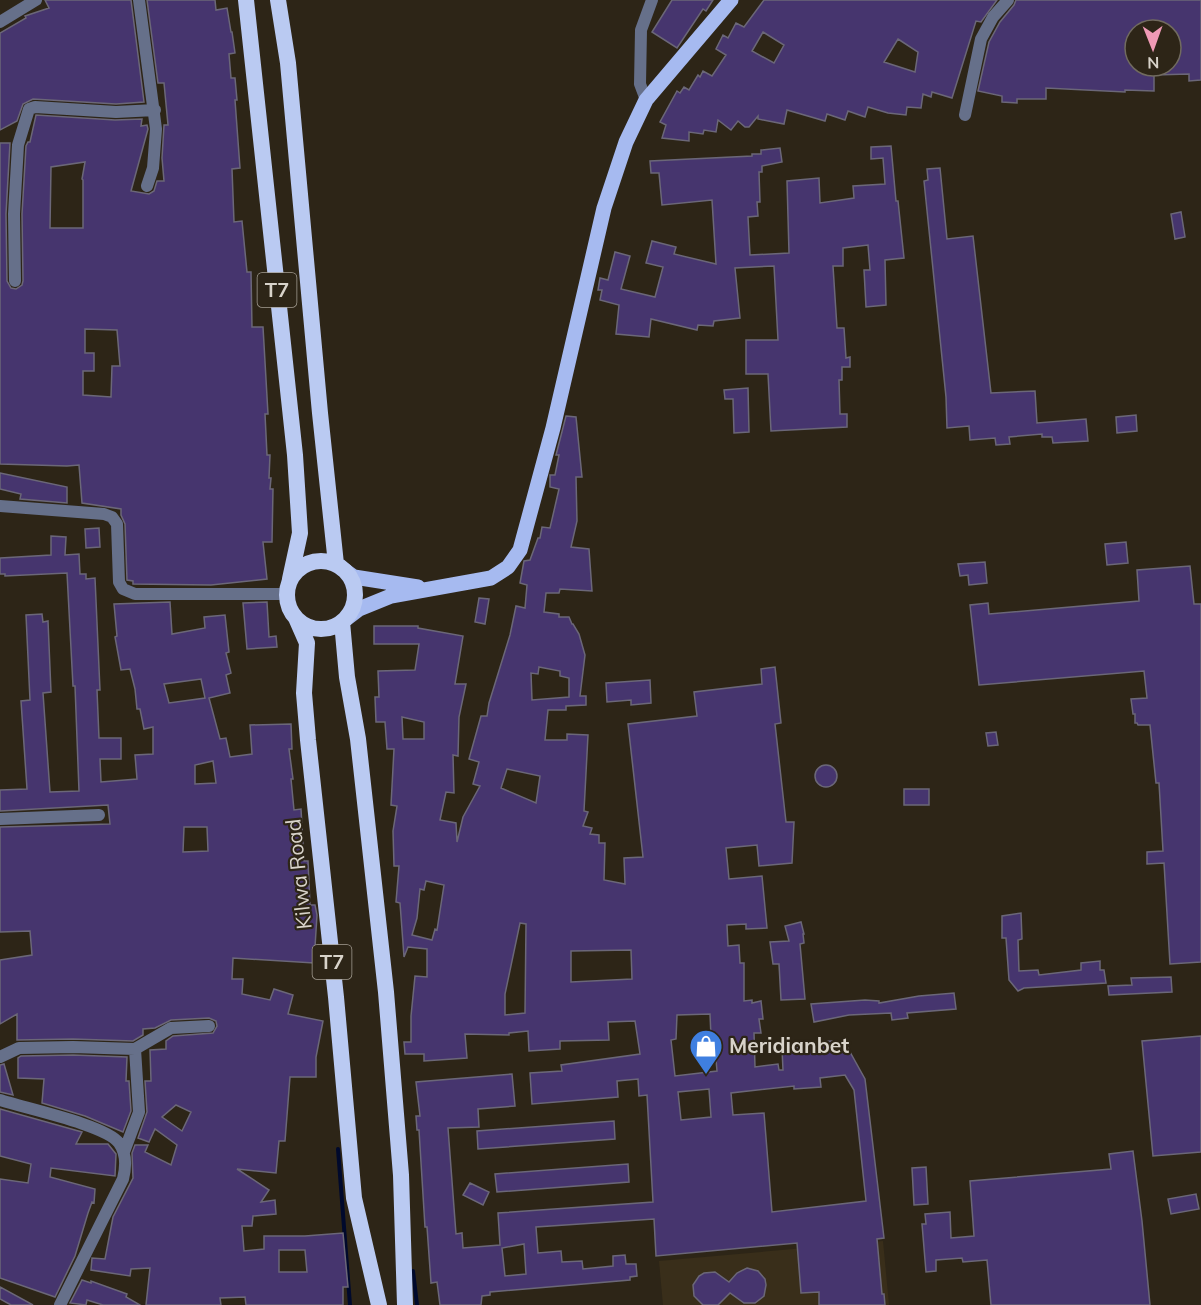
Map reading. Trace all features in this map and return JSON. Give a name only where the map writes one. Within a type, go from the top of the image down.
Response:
[{"type":"highway","name":"T7","points":[[246,0],[296,455],[300,533],[287,589],[287,600],[296,618]]},
{"type":"highway","name":"T7","points":[[278,0],[288,63],[336,564]]},
{"type":"highway","points":[[290,579],[304,565],[323,561],[336,564],[345,571],[353,583],[355,597],[351,611],[342,622],[318,629],[306,626],[296,618]]},
{"type":"highway","name":"Kilwa Road","points":[[296,618],[307,643],[304,693],[336,997],[354,1198],[379,1305]]},
{"type":"highway","name":"T7","points":[[342,622],[347,678],[358,739],[386,992],[401,1175],[405,1305]]},
{"type":"main road","points":[[342,622],[359,609],[391,596],[491,578],[508,567],[520,550],[554,423],[604,208],[626,142],[646,100],[731,0]]},
{"type":"main road","points":[[336,564],[354,577],[428,588]]},
{"type":"street","points":[[0,22],[36,0]]},
{"type":"street","points":[[139,0],[155,110],[153,168],[147,186]]},
{"type":"street","points":[[646,100],[640,84],[641,30],[652,0]]},
{"type":"street","points":[[965,115],[981,39],[993,17],[1008,0]]},
{"type":"street","points":[[15,281],[14,214],[18,145],[29,110],[35,107],[116,112],[155,110]]},
{"type":"street","points":[[0,214],[14,214]]},
{"type":"street","points":[[0,506],[104,514],[111,518],[117,524],[119,582],[123,589],[135,594],[282,594],[287,600]]},
{"type":"street","points":[[0,819],[99,815]]},
{"type":"street","points":[[0,1057],[19,1048],[135,1049],[171,1028],[209,1026]]},
{"type":"street","points":[[124,1152],[139,1112],[135,1049]]},
{"type":"street","points":[[0,1100],[50,1113],[100,1132],[116,1139],[124,1152],[126,1160],[123,1179],[60,1305]]},
{"type":"shaded area","points":[[883,1241],[889,1305],[663,1305],[659,1261]]},
{"type":"building","points":[[45,0],[131,0],[144,102],[116,104],[33,99],[23,104],[17,121],[0,130],[0,33],[26,18],[25,16],[49,8]]},
{"type":"building","points":[[147,0],[215,0],[216,10],[227,8],[235,53],[229,54],[231,78],[235,78],[240,168],[232,169],[234,222],[242,221],[247,272],[251,272],[252,327],[263,327],[268,414],[265,414],[267,455],[270,455],[270,489],[273,489],[272,542],[263,542],[267,579],[211,585],[133,584],[133,581],[127,580],[125,524],[121,509],[82,503],[79,465],[0,464],[0,143],[10,143],[6,214],[7,281],[11,288],[16,289],[22,285],[23,281],[22,214],[26,146],[30,142],[36,115],[115,120],[142,119],[141,126],[147,125],[148,129],[131,191],[149,194],[154,191],[157,181],[164,181],[162,158],[164,125],[168,125],[164,83],[158,83]],"holes":[[[85,162],[82,179],[83,228],[50,228],[51,167]],[[85,329],[117,330],[120,366],[112,366],[111,397],[83,395],[83,371],[94,371],[94,353],[85,353]]]},
{"type":"building","points":[[672,0],[713,0],[706,11],[703,9],[677,48],[652,32]]},
{"type":"building","points":[[764,0],[997,0],[981,22],[976,21],[952,98],[932,92],[931,97],[923,94],[921,108],[907,107],[906,115],[868,107],[865,117],[848,111],[845,120],[827,114],[825,121],[787,110],[784,124],[758,119],[758,116],[749,127],[745,127],[738,121],[731,130],[718,120],[716,132],[704,130],[703,134],[689,132],[689,141],[662,138],[666,125],[660,122],[677,91],[680,93],[684,87],[689,90],[703,71],[712,76],[726,55],[716,49],[723,35],[728,38],[736,23],[744,27]],"holes":[[[763,32],[784,45],[774,63],[752,51]],[[898,39],[918,52],[915,72],[884,62]]]},
{"type":"building","points":[[1016,0],[1201,0],[1201,80],[1189,81],[1189,74],[1183,74],[1183,18],[1123,18],[1123,78],[1154,78],[1154,91],[1125,90],[1125,92],[1046,88],[1046,99],[1017,99],[1017,103],[1002,102],[1002,96],[978,91],[989,42]]},
{"type":"building","points":[[891,146],[904,258],[885,260],[886,305],[866,307],[864,270],[870,270],[868,245],[843,248],[843,266],[833,266],[837,328],[844,328],[846,358],[850,357],[850,367],[842,367],[842,380],[839,380],[840,414],[847,414],[847,427],[771,431],[768,374],[746,374],[746,340],[778,340],[774,266],[735,268],[740,318],[714,321],[713,326],[698,325],[697,330],[651,319],[649,337],[616,334],[619,305],[600,300],[602,290],[598,290],[600,278],[608,280],[615,252],[630,256],[621,289],[655,297],[663,267],[646,263],[652,241],[676,247],[674,254],[716,264],[712,200],[662,205],[659,173],[651,173],[650,161],[752,156],[752,154],[761,154],[761,150],[780,148],[782,162],[762,166],[762,172],[759,172],[758,216],[748,217],[750,255],[789,253],[787,181],[819,178],[820,203],[854,198],[853,186],[885,184],[883,158],[871,159],[871,147]]},
{"type":"building","points":[[940,168],[947,239],[973,236],[991,393],[1035,391],[1037,423],[1086,419],[1088,441],[1053,443],[1052,437],[1042,437],[1042,434],[1009,437],[1010,444],[996,445],[995,438],[970,440],[969,426],[947,428],[946,397],[924,181],[928,180],[927,169]]},
{"type":"building","points":[[1181,212],[1185,237],[1175,239],[1171,214]]},
{"type":"building","points":[[748,388],[749,432],[734,433],[733,399],[725,399],[724,390]]},
{"type":"building","points":[[1136,415],[1137,431],[1117,433],[1116,417]]},
{"type":"building","points":[[566,416],[576,417],[582,477],[576,477],[577,521],[571,547],[589,549],[592,591],[560,589],[559,593],[546,593],[544,612],[559,614],[559,617],[569,617],[579,634],[585,655],[580,696],[586,696],[586,705],[566,706],[566,710],[548,710],[545,740],[567,740],[567,734],[588,735],[584,811],[588,812],[583,826],[592,828],[590,834],[599,835],[599,843],[605,843],[604,880],[625,884],[624,858],[643,857],[628,724],[697,716],[694,692],[762,684],[761,669],[775,667],[781,723],[775,724],[786,822],[794,822],[792,863],[759,866],[757,845],[726,848],[729,879],[762,876],[767,928],[746,929],[746,924],[727,925],[728,946],[739,945],[740,963],[744,963],[744,1001],[752,1000],[752,1003],[761,1001],[763,1019],[759,1019],[761,1033],[754,1033],[755,1067],[778,1064],[779,1070],[783,1070],[782,1049],[816,1046],[815,1042],[832,1041],[832,1043],[845,1043],[865,1079],[884,1238],[877,1239],[885,1305],[819,1305],[819,1292],[801,1293],[797,1243],[656,1256],[654,1219],[536,1227],[538,1253],[561,1251],[562,1262],[582,1261],[583,1269],[613,1266],[613,1256],[625,1255],[626,1264],[636,1264],[637,1276],[630,1277],[630,1280],[490,1292],[490,1295],[482,1296],[481,1305],[440,1305],[437,1282],[431,1283],[419,1130],[417,1130],[416,1116],[420,1116],[416,1082],[512,1074],[515,1106],[478,1109],[479,1127],[448,1128],[456,1234],[462,1233],[463,1248],[500,1245],[498,1213],[653,1202],[647,1095],[639,1096],[638,1079],[617,1081],[618,1097],[532,1104],[530,1073],[562,1071],[561,1065],[640,1054],[635,1021],[608,1022],[609,1040],[560,1041],[560,1049],[529,1051],[528,1031],[509,1033],[509,1035],[465,1034],[467,1058],[424,1061],[424,1054],[405,1054],[404,1042],[411,1042],[415,976],[427,977],[427,949],[408,947],[404,957],[400,903],[396,902],[399,866],[394,866],[393,831],[397,806],[391,805],[394,749],[387,749],[385,722],[376,722],[375,697],[379,697],[378,671],[415,670],[419,644],[374,644],[374,626],[418,626],[418,628],[463,636],[455,684],[466,684],[459,717],[458,756],[453,755],[454,793],[446,792],[440,820],[456,823],[457,842],[463,817],[480,786],[473,784],[479,762],[469,759],[481,716],[487,716],[516,606],[525,608],[527,585],[520,583],[524,561],[530,560],[538,538],[540,538],[542,527],[550,528],[559,489],[550,487],[550,475],[555,475],[559,455],[556,455]],"holes":[[[539,667],[560,671],[560,676],[569,678],[569,697],[532,700],[531,673],[538,674]],[[402,717],[424,722],[424,739],[403,739]],[[507,769],[540,776],[536,803],[501,788]],[[426,881],[444,885],[437,930],[435,929],[432,940],[412,935],[417,918],[420,889],[424,890]],[[520,923],[526,924],[525,1013],[505,1015],[505,994]],[[631,950],[632,979],[571,982],[571,951]],[[710,1014],[711,1037],[714,1037],[717,1071],[675,1076],[671,1040],[676,1039],[677,1015]],[[845,1075],[854,1090],[866,1201],[772,1212],[764,1113],[733,1115],[731,1093],[794,1086],[794,1089],[821,1087],[820,1078]],[[709,1089],[711,1117],[681,1120],[678,1092]],[[524,1244],[526,1274],[505,1276],[502,1248]]]},
{"type":"building","points":[[0,473],[67,487],[67,503],[20,499],[21,494],[0,489]]},
{"type":"building","points":[[99,528],[100,547],[86,548],[85,529]]},
{"type":"building","points":[[51,536],[66,537],[65,555],[79,554],[80,574],[86,574],[86,579],[95,578],[100,690],[97,690],[99,738],[121,738],[121,759],[100,759],[101,782],[137,779],[135,755],[153,754],[153,727],[144,729],[140,709],[137,709],[130,669],[121,670],[115,637],[117,636],[114,604],[170,602],[172,634],[205,628],[204,617],[225,615],[229,652],[226,653],[231,673],[226,675],[230,693],[209,698],[220,739],[226,738],[230,757],[252,754],[250,725],[291,724],[292,749],[289,749],[294,810],[301,809],[304,861],[308,861],[310,905],[315,905],[317,915],[314,963],[233,958],[232,979],[243,979],[242,994],[270,1000],[274,989],[293,995],[288,1014],[323,1021],[316,1057],[316,1077],[290,1077],[285,1141],[279,1141],[276,1173],[237,1169],[269,1190],[261,1202],[275,1200],[276,1214],[253,1216],[252,1226],[242,1226],[244,1251],[264,1249],[264,1236],[343,1233],[348,1287],[343,1287],[343,1305],[246,1305],[245,1297],[220,1298],[221,1305],[146,1305],[150,1268],[131,1269],[130,1276],[91,1270],[92,1258],[105,1259],[113,1217],[133,1178],[132,1153],[135,1145],[148,1145],[145,1152],[171,1165],[177,1145],[155,1129],[149,1142],[138,1138],[147,1112],[145,1081],[151,1081],[150,1050],[166,1049],[166,1041],[173,1036],[213,1033],[217,1026],[216,1021],[209,1018],[171,1020],[155,1028],[143,1029],[143,1035],[133,1041],[17,1040],[17,1014],[0,1024],[0,960],[32,955],[30,931],[0,932],[0,827],[110,824],[108,805],[0,811],[0,790],[27,789],[21,701],[30,700],[26,615],[42,614],[43,622],[48,621],[51,692],[43,693],[50,792],[79,791],[67,573],[5,576],[5,574],[0,574],[0,558],[51,555]],"holes":[[[201,679],[205,698],[169,703],[164,684]],[[213,761],[216,783],[195,784],[195,765]],[[184,827],[207,827],[208,851],[183,852]],[[176,1105],[191,1112],[182,1131],[162,1117]],[[279,1250],[305,1250],[307,1272],[279,1272]]]},
{"type":"building","points":[[1126,542],[1128,563],[1107,565],[1105,544]]},
{"type":"building","points":[[985,562],[987,583],[969,585],[968,575],[960,576],[958,564]]},
{"type":"building","points":[[1190,566],[1194,604],[1201,604],[1201,962],[1170,964],[1164,863],[1147,864],[1147,852],[1163,851],[1159,783],[1156,783],[1150,725],[1135,723],[1131,699],[1147,698],[1144,671],[979,685],[970,605],[988,603],[989,614],[1139,601],[1137,570]]},
{"type":"building","points":[[479,598],[489,599],[485,624],[475,622]]},
{"type":"building","points":[[267,602],[269,637],[276,636],[277,647],[247,649],[243,603]]},
{"type":"building","points":[[650,680],[651,703],[631,705],[631,700],[607,702],[606,683]]},
{"type":"building","points":[[996,732],[998,745],[988,746],[986,733]]},
{"type":"building","points":[[822,765],[830,765],[837,772],[837,780],[830,787],[822,787],[815,780],[815,772]]},
{"type":"building","points":[[904,789],[929,789],[929,805],[904,805]]},
{"type":"building","points":[[1021,913],[1022,939],[1018,940],[1019,971],[1038,970],[1039,975],[1081,970],[1081,963],[1100,961],[1100,970],[1104,970],[1106,983],[1024,988],[1018,991],[1009,980],[1006,938],[1002,938],[1002,916]]},
{"type":"building","points":[[801,922],[804,934],[804,943],[800,944],[805,999],[781,1000],[779,964],[773,964],[770,942],[789,941],[785,926]]},
{"type":"building","points":[[1171,977],[1172,992],[1109,995],[1108,986],[1132,985],[1131,978]]},
{"type":"building","points":[[954,993],[956,1009],[907,1013],[908,1018],[892,1020],[891,1013],[849,1015],[814,1022],[811,1004],[865,1000],[879,1001],[879,1003]]},
{"type":"building","points":[[1201,1036],[1201,1152],[1153,1156],[1142,1041]]},
{"type":"building","points":[[21,1056],[127,1057],[126,1081],[129,1081],[131,1111],[123,1132],[85,1116],[42,1103],[44,1079],[18,1078],[18,1058]]},
{"type":"building","points":[[4,1064],[13,1095],[0,1092],[0,1065]]},
{"type":"building","points":[[0,1109],[82,1132],[76,1144],[108,1144],[116,1154],[115,1176],[51,1168],[50,1177],[95,1189],[94,1203],[92,1202],[88,1213],[75,1256],[55,1297],[0,1278],[0,1179],[28,1183],[31,1164],[0,1156]]},
{"type":"building","points":[[614,1121],[615,1139],[478,1149],[477,1131]]},
{"type":"building","points":[[1133,1151],[1150,1305],[991,1305],[987,1260],[963,1262],[962,1258],[936,1260],[936,1271],[926,1272],[922,1224],[926,1224],[925,1214],[950,1212],[951,1238],[974,1236],[970,1181],[1111,1169],[1109,1154]]},
{"type":"building","points":[[628,1164],[629,1182],[497,1192],[495,1174]]},
{"type":"building","points":[[926,1167],[928,1204],[914,1205],[912,1168]]},
{"type":"building","points":[[470,1183],[489,1192],[483,1205],[463,1195]]},
{"type":"building","points":[[1196,1194],[1199,1209],[1171,1214],[1168,1199]]},
{"type":"building","points":[[747,1268],[758,1271],[765,1279],[764,1296],[755,1303],[744,1303],[730,1293],[718,1305],[703,1305],[694,1296],[693,1285],[704,1273],[715,1272],[729,1282],[737,1273]]},
{"type":"building","points":[[82,1280],[127,1294],[126,1297],[140,1305],[103,1305],[87,1300],[86,1305],[70,1303]]},
{"type":"building","points":[[0,1287],[33,1305],[11,1305],[0,1299]]},
{"type":"waterway","points":[[338,1149],[350,1305]]},
{"type":"waterway","points":[[413,1271],[417,1305]]},
{"type":"place","name":"Meridianbet","points":[[706,1075]]}]
